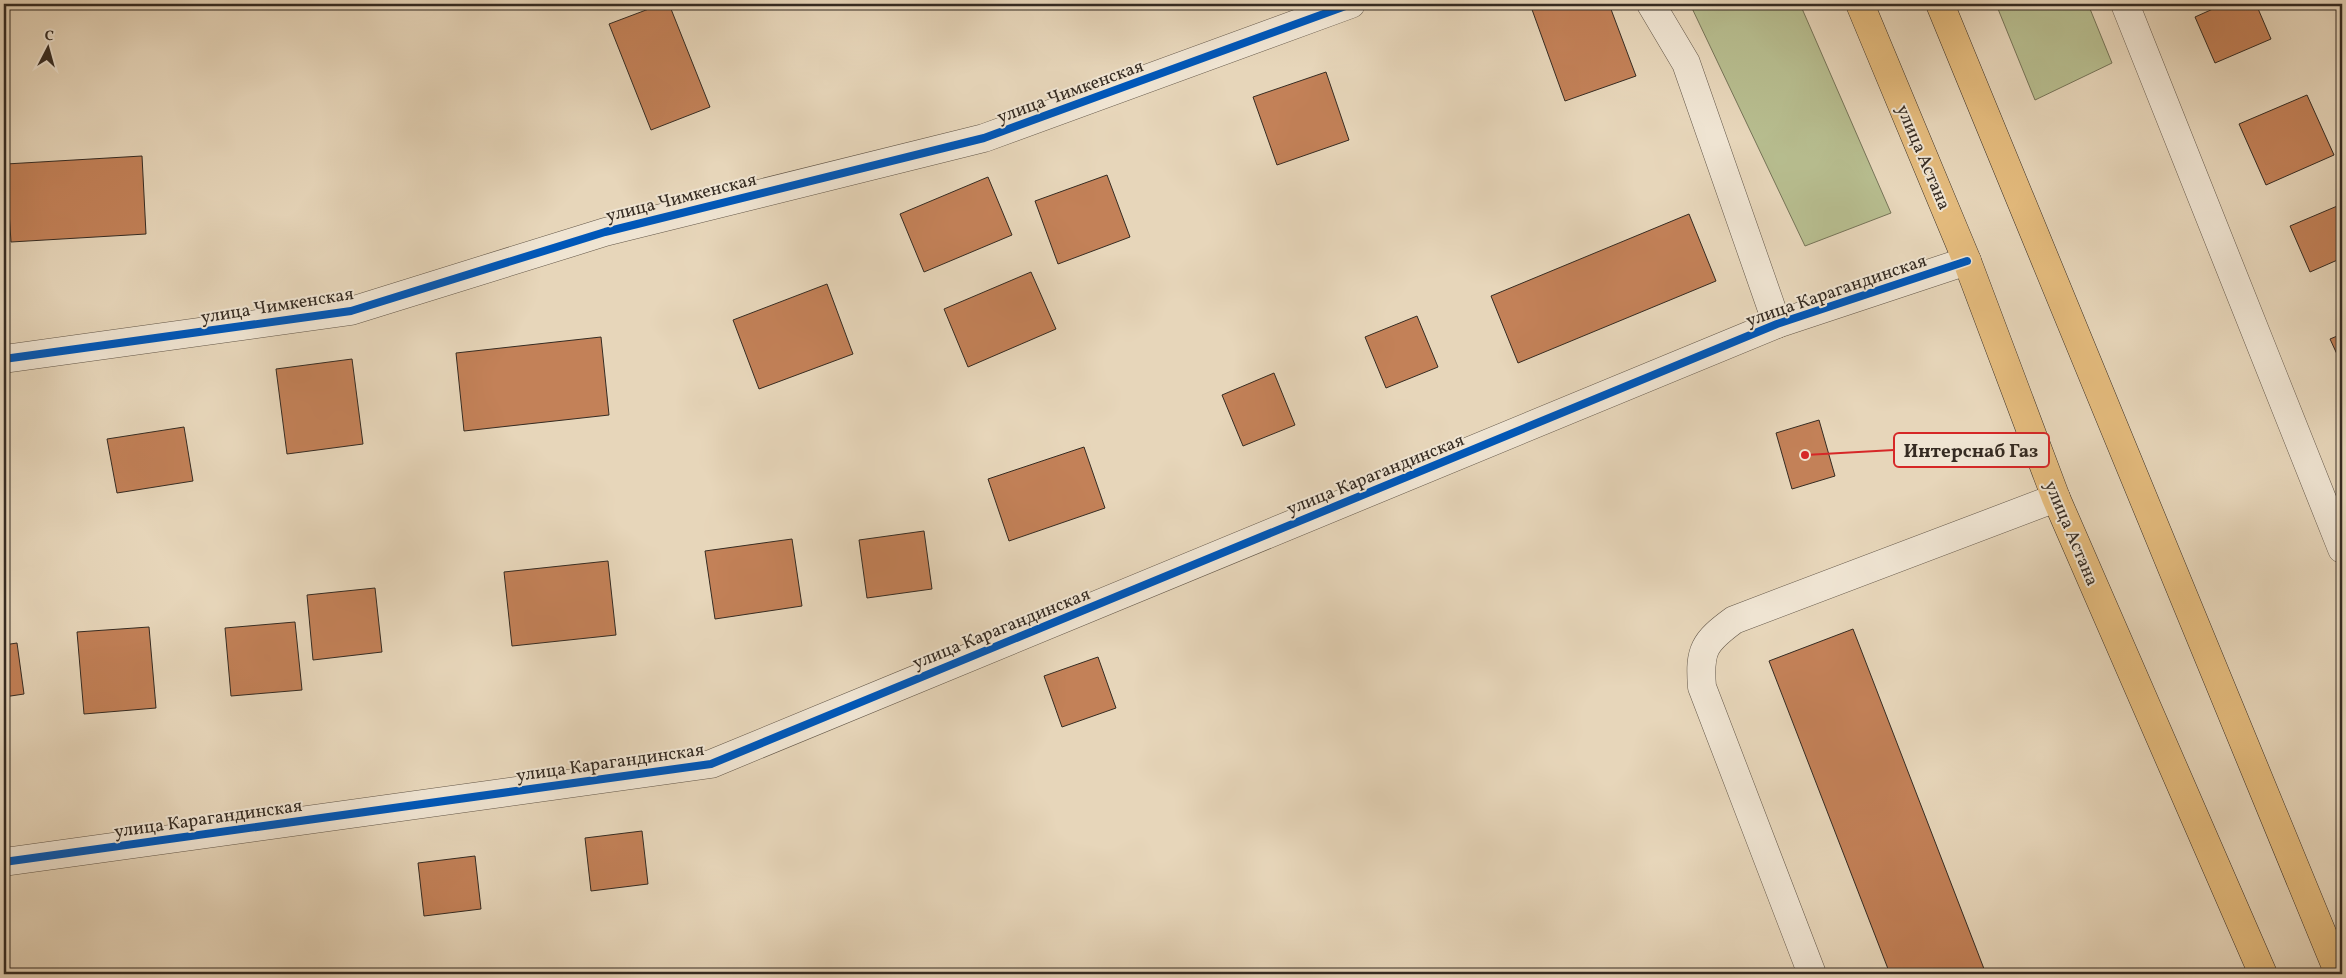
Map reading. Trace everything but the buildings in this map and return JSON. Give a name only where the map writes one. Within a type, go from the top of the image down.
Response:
[{"type":"main road","name":"улица Астана","points":[[1860,4],[1967,261],[2056,498],[2263,974]]},
{"type":"main road","points":[[1940,4],[2339,974]]},
{"type":"street","name":"улица Чимкенская","points":[[4,359],[351,311],[605,232],[984,138],[1351,4]]},
{"type":"street","points":[[1652,4],[1686,63],[1777,324]]},
{"type":"street","points":[[2125,4],[2340,534]]},
{"type":"street","name":"улица Карагандинская","points":[[4,862],[711,764],[1777,324],[1967,261]]},
{"type":"street","points":[[1812,974],[1702,687],[1700,660],[1706,645],[1718,631],[1734,620],[2056,498]]},
{"type":"green space","points":[[1690,4],[1800,4],[1891,213],[1805,246]]},
{"type":"green space","points":[[1996,4],[2088,4],[2112,63],[2035,100]]},
{"type":"cycle path","points":[[4,359],[351,311],[605,232],[984,138],[1351,4]]},
{"type":"cycle path","points":[[4,862],[711,764],[1777,324],[1967,261]]},
{"type":"place","name":"Интерснаб Газ","points":[[1805,455]]}]
